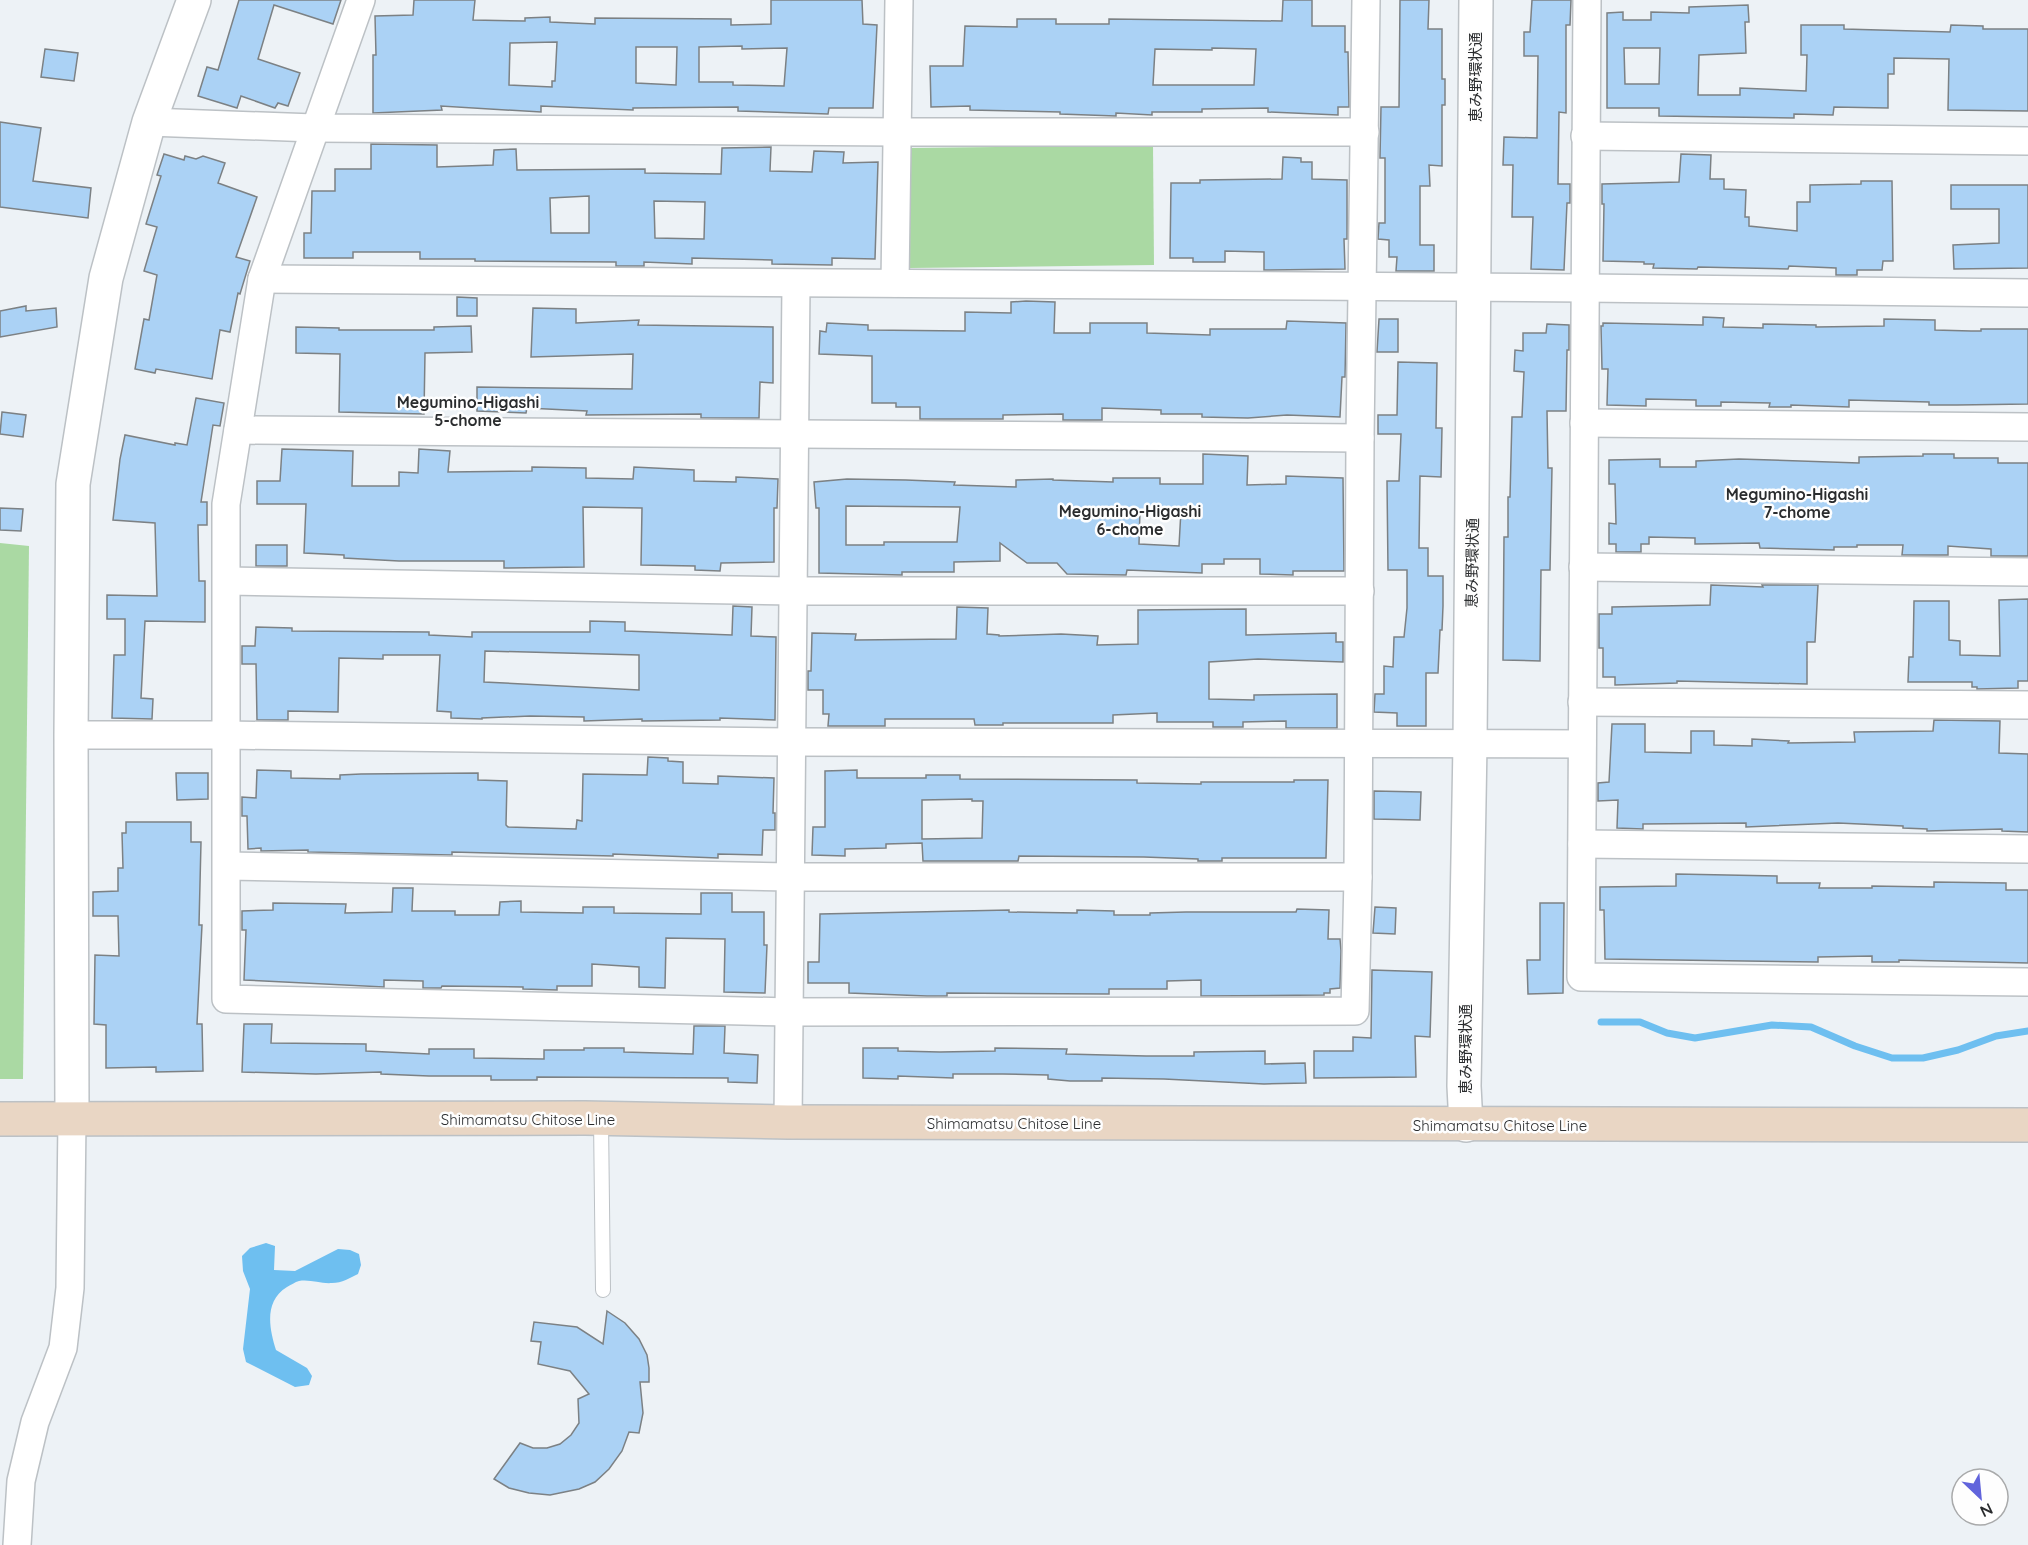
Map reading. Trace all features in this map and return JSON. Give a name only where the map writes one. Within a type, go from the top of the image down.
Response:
[{"type":"main road","name":"Shimamatsu Chitose Line","points":[[0,1119],[2028,1125]]},
{"type":"street","points":[[17,1545],[21,1480],[34,1422],[63,1348],[70,1288],[73,484],[106,278],[149,123],[194,0]]},
{"type":"street","points":[[361,0],[262,279],[226,504],[226,999],[789,1012],[1355,1011],[1366,0]]},
{"type":"street","points":[[895,284],[899,0]]},
{"type":"street","name":"恵み野環状通","points":[[1466,1125],[1464,1086],[1470,744],[1476,0]]},
{"type":"street","points":[[1587,0],[1581,977],[2028,982]]},
{"type":"street","points":[[149,123],[314,128],[1365,132]]},
{"type":"street","points":[[1585,136],[2028,141]]},
{"type":"street","points":[[262,279],[2028,293]]},
{"type":"street","points":[[788,1122],[796,284]]},
{"type":"street","points":[[1584,423],[2028,427]]},
{"type":"street","points":[[238,430],[1360,438]]},
{"type":"street","points":[[1583,567],[2028,572]]},
{"type":"street","points":[[227,581],[793,591],[1360,591]]},
{"type":"street","points":[[1582,702],[2028,705]]},
{"type":"street","points":[[71,735],[790,742],[1582,744]]},
{"type":"street","points":[[1582,844],[2028,849]]},
{"type":"street","points":[[227,866],[790,877],[1358,877]]},
{"type":"lane","points":[[601,1119],[603,1290]]},
{"type":"green space","points":[[1153,145],[1154,265],[910,268],[909,148]]},
{"type":"green space","points":[[0,543],[29,546],[23,1079],[0,1079]]},
{"type":"water","points":[[266,1243],[275,1246],[274,1270],[295,1271],[338,1249],[350,1250],[359,1254],[361,1265],[358,1274],[336,1283],[298,1281],[280,1293],[272,1307],[270,1324],[276,1350],[307,1368],[312,1376],[309,1385],[295,1387],[246,1362],[243,1349],[250,1289],[243,1271],[242,1256],[250,1248]]},
{"type":"building","points":[[239,0],[341,0],[333,24],[274,5],[258,59],[300,73],[288,106],[278,103],[275,108],[241,96],[237,108],[198,96],[207,67],[218,70]]},
{"type":"building","points":[[414,0],[475,0],[473,20],[525,21],[525,18],[550,17],[550,22],[595,24],[595,18],[731,19],[731,25],[771,24],[771,0],[862,0],[863,24],[877,25],[873,108],[829,108],[828,114],[738,111],[738,107],[633,108],[633,110],[541,106],[541,112],[441,106],[442,110],[373,113],[373,55],[376,55],[375,16],[413,15]],"holes":[[[557,42],[555,81],[552,81],[552,87],[509,85],[510,43]],[[636,47],[677,47],[676,85],[636,83]],[[699,47],[787,48],[784,86],[699,82]]]},
{"type":"building","points":[[1283,0],[1312,0],[1312,26],[1345,26],[1349,107],[1338,107],[1338,115],[1268,112],[1268,108],[1152,112],[1152,115],[1116,113],[1116,116],[970,110],[970,106],[931,107],[930,66],[963,66],[965,26],[1017,27],[1017,19],[1056,19],[1056,24],[1109,24],[1109,19],[1282,21]],"holes":[[[1155,49],[1256,49],[1254,85],[1153,85]]]},
{"type":"building","points":[[1400,0],[1429,0],[1428,29],[1442,29],[1442,79],[1445,79],[1445,105],[1442,105],[1442,166],[1429,165],[1430,186],[1420,186],[1420,245],[1434,245],[1434,271],[1396,271],[1397,257],[1389,257],[1389,240],[1378,239],[1379,223],[1385,223],[1385,158],[1380,158],[1381,107],[1399,107]]},
{"type":"building","points":[[1532,0],[1571,0],[1570,25],[1566,25],[1566,113],[1559,112],[1558,184],[1570,184],[1564,270],[1531,269],[1533,217],[1512,217],[1513,165],[1503,165],[1504,137],[1537,138],[1538,56],[1524,56],[1524,32],[1530,32]]},
{"type":"building","points":[[1748,5],[1749,22],[1745,22],[1746,53],[1699,55],[1698,95],[1740,95],[1740,88],[1806,91],[1807,55],[1801,55],[1801,25],[1844,25],[1844,29],[1950,32],[1951,25],[1983,26],[1983,29],[2028,29],[2028,111],[1948,110],[1949,59],[1894,58],[1894,74],[1888,74],[1888,108],[1834,107],[1833,115],[1794,114],[1794,118],[1659,116],[1659,108],[1607,108],[1607,13],[1623,12],[1623,20],[1651,20],[1651,12],[1689,13],[1689,7]],"holes":[[[1624,48],[1660,48],[1659,84],[1625,84]]]},
{"type":"building","points":[[45,49],[78,53],[74,81],[41,77]]},
{"type":"building","points":[[0,122],[41,128],[33,181],[91,188],[88,218],[0,207]]},
{"type":"building","points":[[371,144],[437,145],[437,167],[493,165],[494,150],[516,149],[517,170],[645,169],[645,173],[721,174],[722,148],[771,147],[770,171],[812,172],[814,151],[844,152],[843,163],[878,162],[875,259],[832,258],[832,265],[772,264],[772,260],[692,258],[692,264],[644,262],[644,266],[616,266],[616,262],[420,259],[420,252],[353,252],[353,258],[304,258],[304,233],[311,233],[312,191],[335,191],[335,169],[371,169]],"holes":[[[589,196],[589,233],[551,233],[550,198]],[[654,201],[705,202],[704,239],[655,238]]]},
{"type":"building","points":[[164,154],[184,160],[185,156],[196,159],[203,156],[225,163],[218,183],[257,197],[236,257],[250,261],[240,294],[238,293],[230,332],[220,330],[212,379],[156,369],[155,373],[135,369],[144,319],[149,320],[157,275],[144,271],[157,227],[146,224],[161,176],[157,175]]},
{"type":"building","points":[[1681,154],[1711,155],[1710,179],[1724,179],[1724,189],[1746,190],[1745,217],[1749,217],[1749,226],[1797,231],[1797,202],[1810,202],[1810,185],[1892,181],[1893,261],[1883,261],[1882,270],[1857,270],[1857,275],[1836,275],[1836,268],[1789,266],[1788,269],[1653,268],[1654,264],[1644,264],[1644,262],[1603,261],[1602,184],[1679,182]]},
{"type":"building","points":[[1283,157],[1301,158],[1301,162],[1312,162],[1312,179],[1347,180],[1345,269],[1264,270],[1264,252],[1225,251],[1225,262],[1193,262],[1193,258],[1170,258],[1171,183],[1200,183],[1200,180],[1282,179]]},
{"type":"building","points":[[1951,185],[2028,185],[2028,268],[1954,269],[1953,245],[1999,243],[1999,209],[1951,209]]},
{"type":"building","points":[[457,297],[477,298],[477,316],[457,316]]},
{"type":"building","points":[[1011,302],[1055,302],[1054,333],[1090,333],[1090,323],[1147,323],[1147,333],[1210,335],[1210,329],[1286,329],[1287,321],[1346,323],[1345,377],[1342,377],[1340,417],[1287,415],[1248,418],[1202,417],[1202,414],[1161,414],[1161,410],[1102,408],[1102,420],[1063,420],[1063,414],[1003,415],[1003,419],[920,419],[920,407],[896,407],[896,403],[872,403],[872,356],[819,354],[820,331],[826,332],[827,323],[868,325],[868,330],[965,331],[965,312],[1011,313]]},
{"type":"building","points":[[26,306],[26,311],[56,308],[57,327],[0,337],[0,311]]},
{"type":"building","points":[[533,308],[576,309],[576,323],[639,320],[638,325],[773,327],[773,383],[760,382],[759,418],[701,418],[701,414],[586,415],[587,411],[527,408],[526,413],[477,411],[477,387],[632,389],[633,354],[531,357]]},
{"type":"building","points":[[1703,317],[1724,318],[1723,327],[1763,328],[1763,324],[1816,325],[1816,327],[1884,326],[1884,319],[1935,320],[1935,330],[2028,329],[2028,404],[1929,405],[1929,402],[1849,400],[1849,407],[1791,405],[1791,407],[1769,407],[1770,403],[1721,402],[1721,406],[1696,406],[1696,400],[1646,399],[1646,406],[1607,405],[1608,369],[1602,369],[1601,326],[1603,323],[1703,325]]},
{"type":"building","points":[[1379,319],[1398,319],[1398,352],[1377,352]]},
{"type":"building","points":[[1547,324],[1569,325],[1569,350],[1567,350],[1566,411],[1547,411],[1548,468],[1552,468],[1550,570],[1541,570],[1540,661],[1503,660],[1504,537],[1508,537],[1512,417],[1522,417],[1524,372],[1514,371],[1515,350],[1523,351],[1523,333],[1546,333]]},
{"type":"building","points":[[471,326],[472,352],[425,353],[424,414],[339,412],[340,354],[296,353],[296,327],[339,328],[339,330],[434,330],[434,327]]},
{"type":"building","points":[[1398,362],[1437,363],[1436,428],[1442,428],[1441,477],[1420,476],[1419,548],[1428,548],[1428,576],[1443,576],[1438,673],[1426,673],[1426,726],[1397,726],[1397,713],[1374,712],[1375,694],[1384,694],[1384,666],[1393,667],[1394,637],[1404,637],[1407,608],[1407,570],[1388,570],[1387,481],[1399,481],[1401,434],[1378,434],[1378,415],[1397,415]]},
{"type":"building","points":[[196,398],[224,403],[220,426],[213,425],[201,502],[207,502],[207,525],[198,525],[199,581],[205,581],[205,622],[145,621],[141,698],[153,699],[152,719],[112,718],[114,655],[125,655],[125,619],[107,619],[107,595],[157,596],[155,523],[113,520],[125,435],[175,445],[175,443],[187,445]]},
{"type":"building","points":[[2,412],[26,415],[23,437],[0,434]]},
{"type":"building","points":[[282,449],[353,451],[352,486],[399,486],[399,472],[418,473],[419,449],[450,451],[448,472],[532,471],[532,467],[586,468],[586,478],[633,479],[634,467],[694,470],[694,481],[736,482],[736,477],[778,479],[777,508],[774,508],[774,562],[721,563],[720,571],[695,570],[695,566],[641,565],[642,508],[583,507],[584,567],[504,568],[504,561],[399,561],[304,553],[306,504],[257,504],[257,481],[280,481]]},
{"type":"building","points":[[1203,454],[1248,456],[1247,485],[1286,484],[1286,476],[1343,478],[1344,571],[1293,571],[1293,575],[1260,574],[1260,559],[1224,559],[1224,564],[1202,564],[1202,573],[1127,570],[1126,575],[1067,574],[1057,563],[1027,563],[1000,543],[1000,561],[954,562],[954,572],[902,572],[902,575],[819,573],[819,508],[816,508],[814,482],[847,479],[906,480],[955,482],[954,485],[1016,487],[1016,480],[1113,482],[1113,478],[1160,478],[1160,484],[1203,484]],"holes":[[[846,506],[960,507],[957,542],[884,542],[884,545],[846,545]],[[1140,510],[1181,510],[1179,546],[1139,544]]]},
{"type":"building","points":[[1923,454],[1954,454],[1954,458],[1998,458],[1998,463],[2028,463],[2028,556],[1991,556],[1991,549],[1948,546],[1948,555],[1902,555],[1903,545],[1857,545],[1857,547],[1834,547],[1834,550],[1760,548],[1759,543],[1695,544],[1695,538],[1649,537],[1649,544],[1641,544],[1641,552],[1616,552],[1616,544],[1609,544],[1609,523],[1616,524],[1615,484],[1609,484],[1609,460],[1660,459],[1660,467],[1696,467],[1696,461],[1739,459],[1859,463],[1859,457],[1923,456]]},
{"type":"building","points":[[0,508],[23,509],[21,531],[0,530]]},
{"type":"building","points":[[256,545],[287,545],[287,566],[256,566]]},
{"type":"building","points":[[1711,585],[1763,587],[1762,585],[1818,585],[1815,642],[1807,642],[1807,684],[1677,681],[1677,683],[1615,685],[1615,677],[1603,677],[1603,648],[1599,648],[1599,614],[1612,614],[1612,607],[1710,605]]},
{"type":"building","points":[[2028,599],[2028,681],[2018,681],[2018,688],[1977,689],[1977,687],[1972,687],[1972,682],[1908,682],[1909,657],[1913,657],[1914,601],[1949,601],[1949,640],[1960,641],[1960,655],[2000,656],[1999,600]]},
{"type":"building","points":[[733,606],[752,607],[751,636],[776,637],[775,720],[720,718],[720,720],[584,721],[584,717],[530,716],[451,718],[451,712],[437,711],[440,655],[383,655],[383,659],[339,658],[338,712],[288,711],[288,720],[257,720],[256,664],[242,664],[242,646],[255,646],[256,627],[292,628],[292,631],[429,632],[429,635],[472,637],[472,632],[590,632],[590,621],[625,622],[625,631],[732,635]],"holes":[[[485,651],[639,655],[639,690],[484,682]]]},
{"type":"building","points":[[957,607],[988,608],[987,634],[1098,636],[1097,645],[1138,644],[1138,610],[1246,609],[1246,635],[1336,633],[1336,642],[1343,642],[1343,662],[1258,659],[1209,662],[1209,699],[1254,700],[1254,695],[1337,694],[1337,728],[1286,728],[1286,721],[1243,722],[1243,727],[1213,727],[1213,722],[1157,722],[1157,713],[1113,715],[1113,723],[975,725],[974,719],[885,719],[885,726],[828,726],[829,714],[823,714],[823,690],[808,690],[812,633],[856,634],[855,640],[956,639]]},
{"type":"building","points":[[1934,720],[2000,721],[1999,753],[2028,754],[2028,832],[2002,831],[2002,829],[1927,831],[1927,829],[1903,828],[1903,826],[1838,823],[1746,827],[1746,823],[1643,824],[1643,829],[1617,828],[1618,800],[1598,801],[1598,783],[1609,782],[1612,724],[1645,724],[1645,752],[1691,753],[1691,731],[1714,731],[1714,745],[1752,746],[1752,739],[1789,741],[1788,743],[1855,742],[1854,732],[1933,731]]},
{"type":"building","points":[[648,757],[668,758],[668,761],[683,762],[683,783],[718,784],[718,776],[774,778],[775,830],[763,830],[762,855],[718,854],[718,858],[452,852],[452,855],[248,849],[247,816],[242,816],[242,797],[256,798],[257,770],[291,771],[291,778],[340,779],[340,775],[361,774],[478,773],[478,780],[507,781],[506,825],[508,827],[576,829],[577,820],[582,821],[583,774],[647,775]]},
{"type":"building","points":[[857,770],[857,778],[926,778],[926,775],[960,775],[960,779],[1137,780],[1137,783],[1201,784],[1201,782],[1328,780],[1326,858],[1222,858],[1222,861],[1198,861],[1198,859],[1144,857],[1019,856],[1018,861],[923,861],[922,843],[886,844],[886,848],[845,849],[845,856],[812,855],[813,827],[825,827],[825,771]],"holes":[[[972,799],[972,801],[983,801],[982,838],[922,839],[922,800]]]},
{"type":"building","points":[[176,773],[208,773],[208,799],[177,800]]},
{"type":"building","points":[[1374,791],[1421,792],[1420,820],[1374,819]]},
{"type":"building","points":[[126,822],[191,822],[191,842],[201,842],[199,925],[202,925],[197,1024],[202,1024],[203,1071],[156,1072],[156,1067],[106,1068],[106,1025],[94,1024],[95,955],[119,956],[118,916],[93,916],[93,892],[118,891],[118,868],[123,868],[122,833],[126,833]]},
{"type":"building","points":[[1676,874],[1777,876],[1777,883],[1820,883],[1819,888],[1934,887],[1934,882],[2006,883],[2006,890],[2028,890],[2028,963],[1899,960],[1899,962],[1872,962],[1872,956],[1818,957],[1818,962],[1605,959],[1604,910],[1600,910],[1600,887],[1676,886]]},
{"type":"building","points":[[393,888],[413,888],[412,911],[455,911],[455,915],[499,915],[500,902],[521,901],[521,912],[583,913],[583,907],[614,907],[614,913],[701,914],[701,893],[732,893],[732,912],[764,912],[764,945],[767,945],[765,993],[724,992],[725,939],[666,938],[665,988],[639,987],[639,967],[592,964],[592,986],[557,986],[557,990],[523,989],[523,987],[442,986],[441,988],[423,988],[423,981],[384,980],[384,987],[244,980],[246,930],[242,930],[242,911],[273,910],[273,903],[346,904],[345,913],[392,912]]},
{"type":"building","points":[[1540,903],[1564,903],[1563,993],[1528,994],[1527,960],[1540,960]]},
{"type":"building","points":[[1375,907],[1396,908],[1395,934],[1373,933]]},
{"type":"building","points":[[1297,909],[1329,910],[1328,939],[1340,939],[1341,951],[1340,988],[1330,989],[1330,993],[1324,993],[1324,995],[1201,996],[1201,980],[1167,981],[1167,989],[1109,989],[1109,994],[947,993],[947,996],[927,996],[849,993],[849,983],[808,983],[808,962],[819,962],[820,914],[1009,910],[1009,912],[1077,913],[1077,910],[1114,911],[1114,915],[1150,915],[1150,913],[1186,912],[1296,912]]},
{"type":"building","points":[[1372,970],[1432,972],[1430,1037],[1415,1036],[1416,1077],[1314,1078],[1314,1051],[1353,1051],[1353,1037],[1371,1038]]},
{"type":"building","points":[[244,1024],[272,1024],[271,1043],[366,1044],[366,1051],[429,1054],[429,1049],[474,1049],[474,1058],[544,1059],[544,1050],[584,1050],[584,1048],[624,1048],[624,1052],[693,1054],[694,1026],[725,1026],[724,1053],[758,1055],[757,1083],[728,1082],[728,1078],[537,1077],[537,1080],[491,1080],[491,1076],[429,1076],[381,1074],[381,1072],[316,1074],[242,1072]]},
{"type":"building","points":[[863,1048],[898,1048],[898,1051],[940,1052],[995,1051],[995,1048],[1067,1049],[1066,1054],[1146,1056],[1194,1056],[1194,1052],[1265,1051],[1265,1064],[1305,1063],[1306,1083],[1264,1084],[1102,1078],[1102,1081],[1070,1081],[1048,1079],[1048,1075],[1003,1074],[953,1074],[953,1078],[898,1076],[898,1079],[863,1078]]},
{"type":"building","points":[[607,1311],[625,1323],[639,1339],[647,1355],[649,1382],[640,1382],[643,1413],[639,1433],[629,1432],[622,1451],[609,1469],[595,1482],[579,1489],[550,1495],[529,1493],[509,1488],[494,1479],[520,1443],[533,1448],[547,1448],[560,1444],[571,1435],[579,1423],[578,1399],[589,1394],[570,1371],[538,1364],[541,1342],[531,1341],[534,1322],[577,1327],[603,1344]]},
{"type":"waterway","points":[[1601,1022],[1640,1022],[1667,1033],[1695,1038],[1772,1025],[1811,1027],[1855,1046],[1892,1058],[1923,1058],[1958,1050],[1996,1036],[2028,1031]]},
{"type":"district","name":"Megumino-Higashi 5-chome","points":[[468,411]]},
{"type":"district","name":"Megumino-Higashi 7-chome","points":[[1797,503]]},
{"type":"district","name":"Megumino-Higashi 6-chome","points":[[1130,520]]}]
